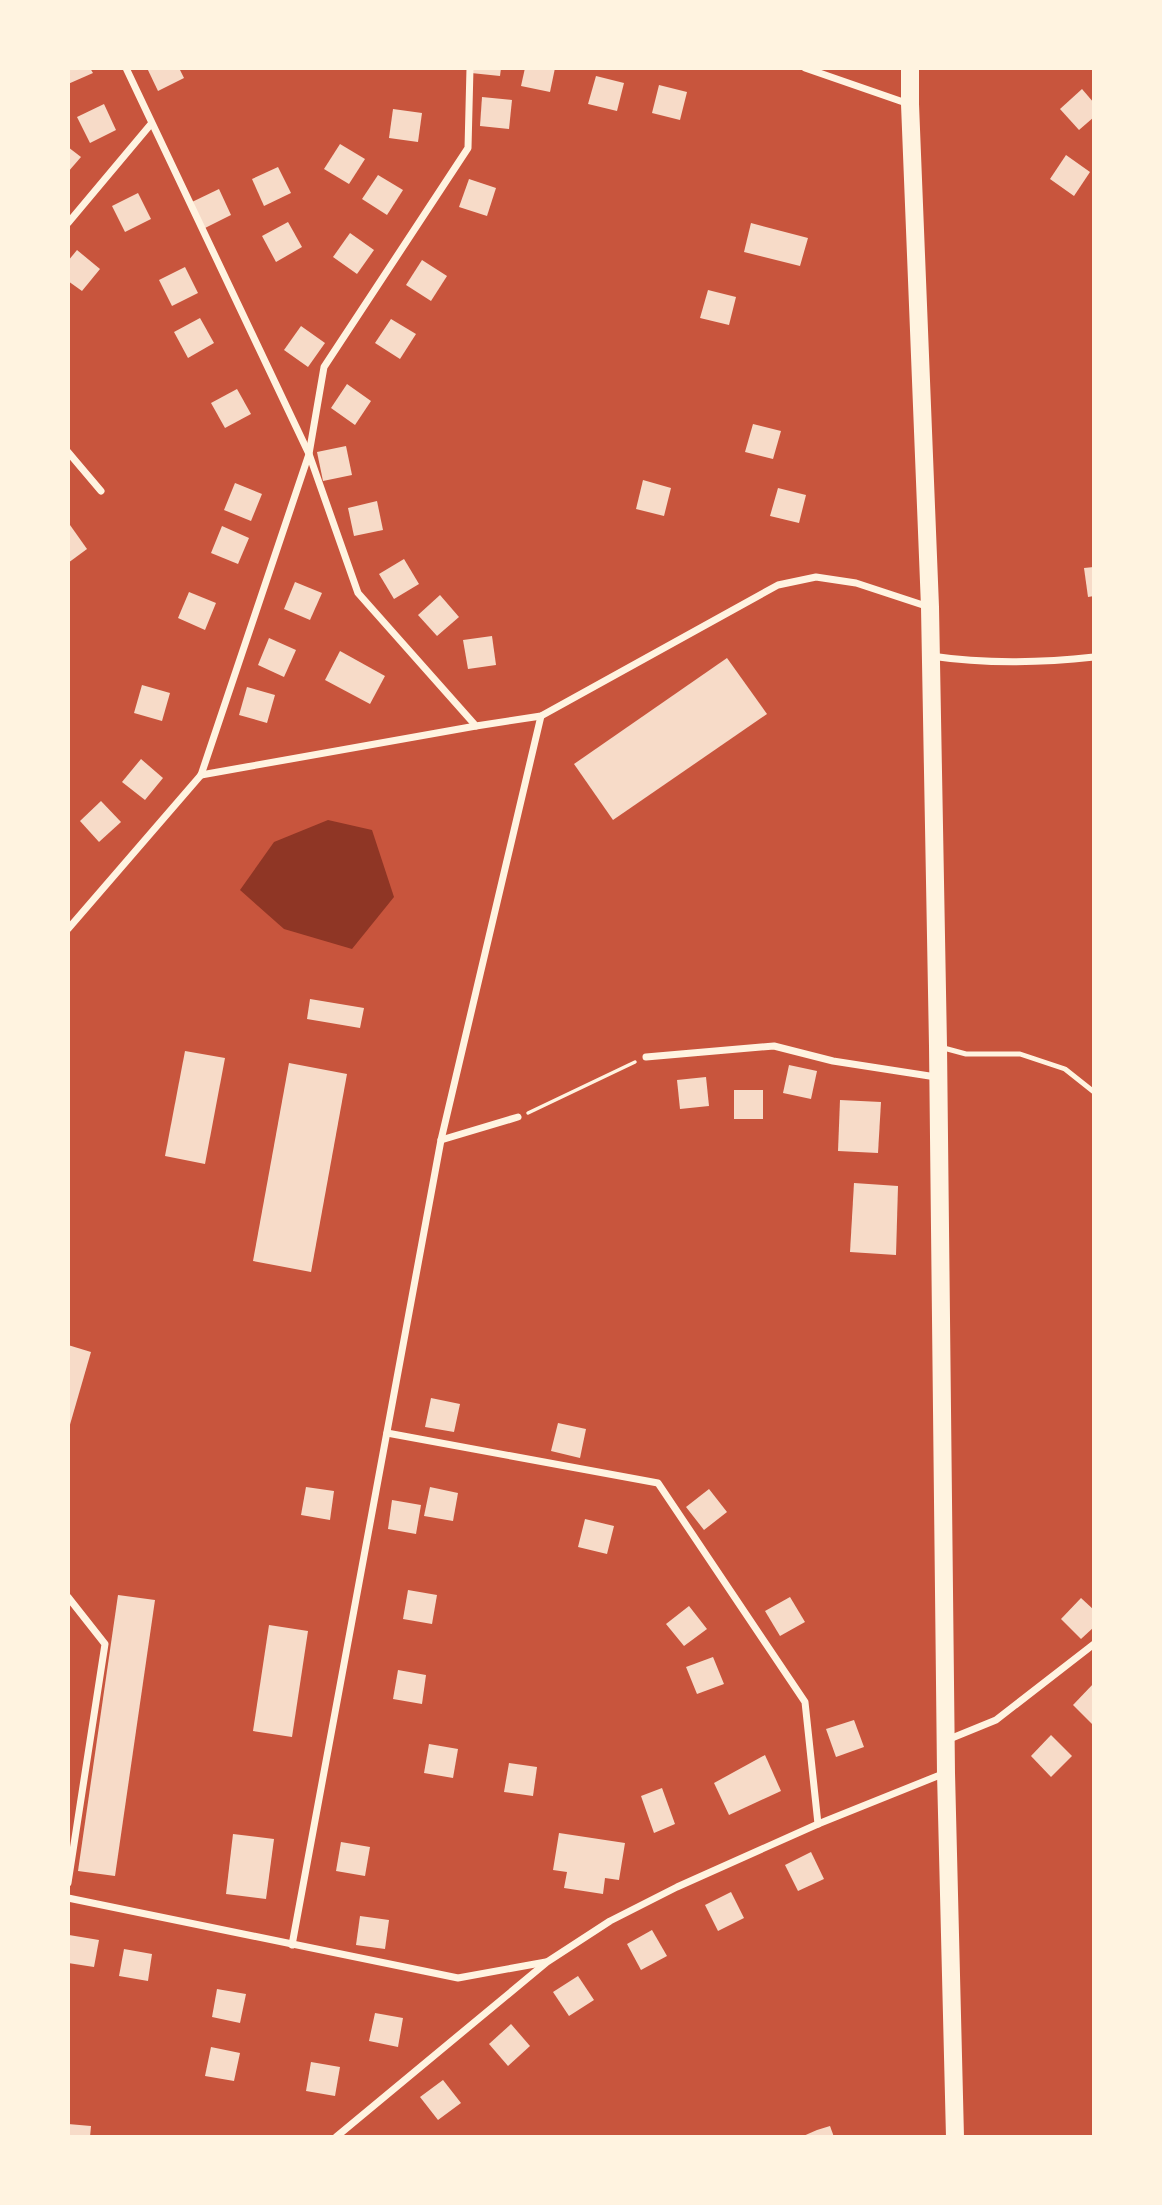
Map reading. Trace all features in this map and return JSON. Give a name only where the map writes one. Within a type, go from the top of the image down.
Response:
[{"type":"highway","points":[[910,68],[930,607],[946,1773],[955,2137]]},
{"type":"street","points":[[126,68],[309,454],[358,593],[477,726]]},
{"type":"street","points":[[68,929],[201,775],[309,454],[324,367],[468,148],[470,68]]},
{"type":"street","points":[[805,68],[910,104]]},
{"type":"street","points":[[68,223],[151,124]]},
{"type":"street","points":[[68,452],[101,491]]},
{"type":"street","points":[[201,775],[541,716],[778,585],[816,577],[856,583],[930,607]]},
{"type":"street","points":[[931,656],[959,660],[1038,662],[1094,657]]},
{"type":"street","points":[[292,1945],[440,1140],[541,716]]},
{"type":"street","points":[[646,1057],[774,1046],[833,1061],[937,1077]]},
{"type":"street","points":[[440,1140],[518,1117]]},
{"type":"street","points":[[387,1433],[658,1483],[805,1702],[818,1824]]},
{"type":"street","points":[[68,1597],[105,1644],[68,1883]]},
{"type":"street","points":[[946,1741],[996,1720],[1094,1643]]},
{"type":"street","points":[[336,2137],[547,1962],[610,1921],[677,1887],[818,1824],[946,1773]]},
{"type":"street","points":[[68,1898],[458,1978],[547,1962]]},
{"type":"lane","points":[[938,1046],[966,1054],[1020,1054],[1065,1069],[1094,1091]]},
{"type":"path","points":[[518,1117],[646,1057]]},
{"type":"shaded area","points":[[328,820],[372,830],[394,897],[352,949],[284,929],[240,890],[274,842]]},
{"type":"building","points":[[68,68],[90,68],[93,73],[68,84]]},
{"type":"building","points":[[147,68],[179,68],[184,78],[158,91]]},
{"type":"building","points":[[471,68],[501,68],[500,76],[471,73]]},
{"type":"building","points":[[525,68],[555,68],[550,92],[521,86]]},
{"type":"building","points":[[596,76],[624,83],[617,111],[588,104]]},
{"type":"building","points":[[659,85],[687,92],[680,120],[652,113]]},
{"type":"building","points":[[1082,89],[1094,103],[1094,117],[1079,130],[1060,109]]},
{"type":"building","points":[[482,97],[512,100],[509,129],[480,126]]},
{"type":"building","points":[[104,104],[116,130],[90,143],[77,117]]},
{"type":"building","points":[[393,109],[422,113],[418,142],[389,138]]},
{"type":"building","points":[[340,144],[365,159],[349,184],[324,169]]},
{"type":"building","points":[[68,147],[81,157],[68,172]]},
{"type":"building","points":[[1066,155],[1090,172],[1074,196],[1050,179]]},
{"type":"building","points":[[278,167],[291,193],[264,206],[252,179]]},
{"type":"building","points":[[378,175],[403,190],[387,215],[362,199]]},
{"type":"building","points":[[469,179],[496,188],[487,216],[459,207]]},
{"type":"building","points":[[219,189],[231,215],[205,228],[192,202]]},
{"type":"building","points":[[138,193],[151,219],[125,232],[112,206]]},
{"type":"building","points":[[288,222],[302,247],[276,262],[262,236]]},
{"type":"building","points":[[751,223],[808,238],[800,266],[744,252]]},
{"type":"building","points":[[350,233],[374,250],[357,274],[333,257]]},
{"type":"building","points":[[77,250],[100,269],[82,291],[68,281],[68,261]]},
{"type":"building","points":[[422,260],[447,276],[431,301],[406,285]]},
{"type":"building","points":[[185,267],[198,293],[172,306],[159,280]]},
{"type":"building","points":[[708,290],[736,297],[729,325],[700,318]]},
{"type":"building","points":[[200,318],[214,343],[188,358],[174,332]]},
{"type":"building","points":[[391,319],[416,334],[400,359],[375,343]]},
{"type":"building","points":[[301,326],[325,343],[308,367],[284,350]]},
{"type":"building","points":[[347,384],[371,401],[355,425],[331,408]]},
{"type":"building","points":[[237,389],[251,414],[225,428],[211,403]]},
{"type":"building","points":[[753,424],[781,431],[773,459],[745,452]]},
{"type":"building","points":[[346,446],[352,475],[323,481],[317,452]]},
{"type":"building","points":[[643,480],[671,488],[664,516],[636,509]]},
{"type":"building","points":[[235,483],[262,494],[251,521],[224,510]]},
{"type":"building","points":[[778,488],[806,495],[799,523],[770,516]]},
{"type":"building","points":[[377,501],[383,530],[354,536],[348,508]]},
{"type":"building","points":[[70,525],[87,549],[68,563],[68,526]]},
{"type":"building","points":[[222,526],[249,538],[238,564],[211,553]]},
{"type":"building","points":[[404,559],[419,584],[394,599],[379,574]]},
{"type":"building","points":[[1094,567],[1094,596],[1088,597],[1084,568]]},
{"type":"building","points":[[295,582],[322,593],[310,620],[284,609]]},
{"type":"building","points":[[189,592],[216,603],[205,630],[178,618]]},
{"type":"building","points":[[440,595],[459,617],[437,636],[418,615]]},
{"type":"building","points":[[492,636],[496,665],[468,669],[463,640]]},
{"type":"building","points":[[269,638],[296,650],[284,677],[258,665]]},
{"type":"building","points":[[340,651],[385,676],[370,704],[325,680]]},
{"type":"building","points":[[727,658],[767,714],[613,820],[574,764]]},
{"type":"building","points":[[142,685],[170,693],[162,721],[134,713]]},
{"type":"building","points":[[247,687],[275,695],[267,723],[239,715]]},
{"type":"building","points":[[141,759],[163,778],[145,800],[122,782]]},
{"type":"building","points":[[101,801],[121,822],[99,842],[80,821]]},
{"type":"building","points":[[310,999],[364,1008],[360,1028],[307,1019]]},
{"type":"building","points":[[185,1051],[225,1058],[205,1164],[165,1156]]},
{"type":"building","points":[[289,1063],[347,1074],[311,1272],[253,1261]]},
{"type":"building","points":[[789,1065],[817,1071],[811,1099],[783,1093]]},
{"type":"building","points":[[706,1077],[709,1106],[680,1109],[677,1080]]},
{"type":"building","points":[[734,1090],[763,1090],[763,1119],[734,1119]]},
{"type":"building","points":[[840,1100],[881,1102],[878,1153],[838,1151]]},
{"type":"building","points":[[854,1183],[898,1186],[896,1255],[850,1252]]},
{"type":"building","points":[[68,1345],[91,1352],[69,1428],[68,1427]]},
{"type":"building","points":[[431,1398],[460,1404],[454,1432],[425,1427]]},
{"type":"building","points":[[558,1423],[586,1429],[580,1458],[551,1451]]},
{"type":"building","points":[[306,1487],[334,1491],[330,1520],[301,1515]]},
{"type":"building","points":[[430,1487],[458,1493],[453,1521],[424,1516]]},
{"type":"building","points":[[709,1489],[727,1512],[704,1530],[686,1507]]},
{"type":"building","points":[[392,1500],[421,1505],[416,1534],[388,1529]]},
{"type":"building","points":[[585,1519],[614,1526],[607,1554],[578,1547]]},
{"type":"building","points":[[408,1590],[437,1595],[432,1624],[403,1619]]},
{"type":"building","points":[[118,1595],[155,1600],[115,1876],[78,1871]]},
{"type":"building","points":[[790,1597],[805,1622],[780,1636],[765,1611]]},
{"type":"building","points":[[1081,1598],[1094,1610],[1094,1627],[1081,1639],[1061,1619]]},
{"type":"building","points":[[689,1606],[707,1629],[684,1646],[666,1624]]},
{"type":"building","points":[[269,1625],[308,1631],[292,1737],[253,1731]]},
{"type":"building","points":[[713,1657],[724,1684],[697,1694],[686,1667]]},
{"type":"building","points":[[398,1670],[426,1675],[422,1704],[393,1699]]},
{"type":"building","points":[[1094,1683],[1094,1726],[1073,1705]]},
{"type":"building","points":[[854,1720],[864,1747],[836,1757],[826,1729]]},
{"type":"building","points":[[1051,1735],[1072,1756],[1051,1777],[1031,1756]]},
{"type":"building","points":[[429,1744],[458,1749],[453,1778],[424,1773]]},
{"type":"building","points":[[765,1755],[781,1791],[729,1815],[714,1783]]},
{"type":"building","points":[[509,1763],[537,1767],[533,1796],[504,1792]]},
{"type":"building","points":[[662,1788],[675,1824],[654,1833],[641,1796]]},
{"type":"building","points":[[559,1833],[625,1843],[619,1880],[605,1878],[603,1894],[564,1888],[567,1872],[553,1870]]},
{"type":"building","points":[[233,1834],[274,1839],[266,1899],[226,1894]]},
{"type":"building","points":[[341,1842],[370,1847],[365,1876],[336,1871]]},
{"type":"building","points":[[811,1852],[824,1879],[798,1891],[785,1865]]},
{"type":"building","points":[[731,1892],[744,1918],[718,1931],[705,1905]]},
{"type":"building","points":[[360,1916],[389,1920],[385,1949],[356,1945]]},
{"type":"building","points":[[652,1930],[667,1956],[641,1970],[627,1944]]},
{"type":"building","points":[[69,1935],[99,1940],[94,1967],[68,1963]]},
{"type":"building","points":[[124,1949],[152,1954],[148,1981],[119,1976]]},
{"type":"building","points":[[578,1976],[594,2000],[569,2016],[553,1992]]},
{"type":"building","points":[[217,1989],[246,1994],[240,2023],[212,2017]]},
{"type":"building","points":[[375,2013],[403,2018],[398,2047],[369,2041]]},
{"type":"building","points":[[511,2024],[530,2046],[508,2066],[489,2044]]},
{"type":"building","points":[[211,2047],[240,2053],[234,2081],[205,2076]]},
{"type":"building","points":[[311,2062],[340,2067],[335,2096],[306,2091]]},
{"type":"building","points":[[443,2080],[461,2103],[438,2120],[420,2097]]},
{"type":"building","points":[[68,2124],[91,2126],[90,2137],[68,2137]]},
{"type":"building","points":[[830,2126],[834,2137],[801,2137],[817,2130]]}]
